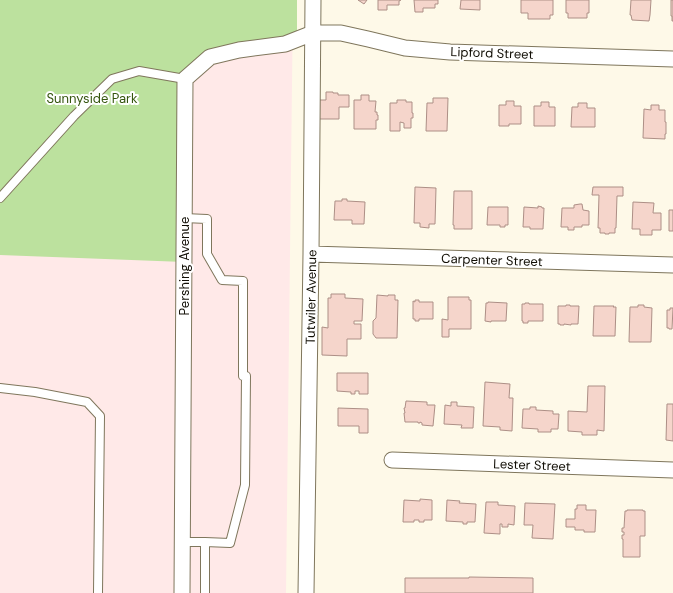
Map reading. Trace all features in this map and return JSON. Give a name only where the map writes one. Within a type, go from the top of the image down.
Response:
[{"type":"street","name":"Tutwiler Avenue","points":[[306,593],[313,0]]},
{"type":"street","name":"Lipford Street","points":[[313,33],[341,33],[406,48],[450,52],[673,60]]},
{"type":"street","points":[[185,79],[210,57],[239,50],[285,44],[313,33]]},
{"type":"street","name":"Pershing Avenue","points":[[182,593],[185,79]]},
{"type":"street","name":"Carpenter Street","points":[[311,254],[673,265]]},
{"type":"street","name":"Lester Street","points":[[392,460],[673,470]]},
{"type":"lane","points":[[0,198],[74,116],[112,79],[139,71],[185,79]]},
{"type":"lane","points":[[183,542],[230,542],[245,485],[246,376],[243,376],[244,281],[222,280],[207,254],[207,218],[184,218]]},
{"type":"lane","points":[[0,388],[35,392],[87,402],[100,416],[98,593]]},
{"type":"lane","points":[[205,542],[205,593]]},
{"type":"shaded area","points":[[0,0],[293,0],[286,593],[0,593]]},
{"type":"green space","name":"Sunnyside Park","points":[[0,0],[297,0],[297,40],[210,57],[185,79],[184,262],[0,255]]},
{"type":"building","points":[[358,0],[367,0],[364,4]]},
{"type":"building","points":[[378,0],[401,0],[399,1],[399,5],[387,5],[387,10],[378,10]]},
{"type":"building","points":[[414,0],[438,0],[438,4],[435,4],[435,8],[423,8],[423,12],[415,12]]},
{"type":"building","points":[[461,0],[480,0],[480,10],[460,9]]},
{"type":"building","points":[[521,0],[553,0],[553,15],[550,15],[550,19],[528,19],[528,13],[521,13]]},
{"type":"building","points":[[566,0],[589,0],[589,13],[587,13],[587,18],[568,18],[568,13],[566,13]]},
{"type":"building","points":[[631,0],[651,0],[649,21],[632,20],[630,15]]},
{"type":"building","points":[[671,0],[673,0],[673,21],[671,16]]},
{"type":"building","points":[[326,92],[338,93],[338,95],[349,95],[349,107],[339,107],[339,119],[318,119],[318,100],[326,100]]},
{"type":"building","points":[[361,95],[369,95],[369,101],[376,101],[375,112],[377,112],[378,120],[376,120],[376,129],[354,129],[354,100],[361,100]]},
{"type":"building","points":[[433,98],[448,98],[447,131],[426,131],[427,103],[433,103]]},
{"type":"building","points":[[397,100],[412,102],[413,118],[411,118],[411,128],[404,128],[404,123],[400,122],[400,131],[390,131],[390,103],[397,103]]},
{"type":"building","points":[[506,101],[514,101],[514,106],[521,106],[521,124],[499,126],[499,105],[506,105]]},
{"type":"building","points":[[541,102],[549,102],[549,107],[555,107],[555,126],[534,126],[534,106],[541,106]]},
{"type":"building","points":[[578,103],[587,103],[587,108],[595,108],[595,127],[571,127],[572,107],[578,107]]},
{"type":"building","points":[[651,105],[659,105],[659,110],[665,110],[665,139],[643,138],[644,109],[651,110]]},
{"type":"building","points":[[415,187],[436,188],[435,224],[429,224],[429,228],[420,227],[420,223],[414,223]]},
{"type":"building","points":[[593,187],[623,187],[623,196],[617,196],[615,233],[600,233],[600,228],[598,228],[599,195],[592,195]]},
{"type":"building","points":[[454,191],[472,191],[472,229],[454,229]]},
{"type":"building","points":[[342,199],[347,199],[347,201],[365,202],[364,224],[352,224],[352,220],[334,220],[335,201],[342,201]]},
{"type":"building","points":[[633,202],[654,203],[653,213],[661,213],[661,230],[652,230],[652,235],[640,235],[640,229],[632,229]]},
{"type":"building","points":[[582,204],[583,210],[589,211],[589,225],[574,227],[574,230],[568,230],[568,227],[561,227],[562,208],[574,208],[574,205]]},
{"type":"building","points":[[538,206],[544,208],[543,229],[530,229],[530,227],[523,227],[524,207],[538,208]]},
{"type":"building","points":[[488,207],[508,207],[508,225],[505,225],[505,227],[500,227],[500,225],[487,225]]},
{"type":"building","points":[[669,210],[673,210],[673,231],[669,231]]},
{"type":"building","points":[[331,294],[345,294],[345,298],[363,299],[362,321],[354,321],[354,324],[361,324],[361,339],[347,339],[347,356],[322,355],[322,327],[328,328],[328,298],[331,298]]},
{"type":"building","points":[[377,295],[395,295],[395,300],[398,300],[397,338],[376,338],[373,334],[373,321],[376,318]]},
{"type":"building","points":[[448,297],[469,297],[469,300],[471,300],[471,329],[449,329],[449,337],[442,337],[442,319],[448,320]]},
{"type":"building","points":[[415,300],[419,300],[419,302],[433,302],[433,319],[419,319],[419,321],[415,321],[415,319],[413,319],[413,301],[415,302]]},
{"type":"building","points":[[486,303],[507,303],[506,321],[485,321]]},
{"type":"building","points":[[522,304],[543,304],[543,321],[528,321],[528,323],[523,323]]},
{"type":"building","points":[[638,305],[644,305],[644,307],[652,308],[651,342],[629,342],[630,307],[638,307]]},
{"type":"building","points":[[558,306],[579,306],[578,324],[558,324]]},
{"type":"building","points":[[594,306],[616,307],[615,336],[593,336]]},
{"type":"building","points":[[670,308],[673,308],[672,329],[667,328],[667,310],[670,310]]},
{"type":"building","points":[[337,373],[368,373],[368,394],[359,394],[359,391],[355,391],[355,394],[351,394],[351,392],[337,391]]},
{"type":"building","points":[[485,382],[510,384],[509,398],[513,398],[512,431],[500,430],[500,427],[483,426]]},
{"type":"building","points":[[588,386],[605,386],[604,431],[597,430],[597,435],[582,435],[582,432],[568,431],[568,411],[587,412]]},
{"type":"building","points":[[406,401],[427,402],[427,405],[435,405],[433,426],[422,425],[420,422],[405,422],[404,408]]},
{"type":"building","points":[[451,402],[457,402],[457,406],[474,407],[473,428],[461,428],[462,425],[444,424],[445,405],[451,406]]},
{"type":"building","points":[[667,404],[673,404],[673,441],[666,440]]},
{"type":"building","points":[[530,407],[536,407],[536,410],[553,411],[553,414],[559,414],[558,429],[551,429],[551,432],[538,432],[538,429],[522,428],[523,409],[530,409]]},
{"type":"building","points":[[338,408],[368,409],[368,433],[359,433],[359,426],[338,426]]},
{"type":"building","points":[[420,499],[432,500],[432,520],[424,520],[424,522],[414,520],[414,522],[403,522],[404,500],[420,501]]},
{"type":"building","points":[[447,500],[460,501],[459,503],[476,504],[475,522],[467,522],[467,524],[463,524],[463,522],[446,521]]},
{"type":"building","points":[[486,502],[498,502],[498,505],[515,506],[514,525],[508,524],[508,527],[502,527],[502,524],[500,524],[500,534],[484,533]]},
{"type":"building","points":[[525,503],[555,504],[553,539],[532,538],[533,525],[524,525]]},
{"type":"building","points":[[577,505],[586,505],[586,510],[596,510],[595,532],[584,532],[584,530],[575,530],[575,527],[566,527],[566,519],[575,519],[575,509],[577,509]]},
{"type":"building","points":[[625,511],[645,511],[645,536],[640,536],[640,557],[623,557],[622,535],[624,535],[624,532],[622,532],[622,528],[624,528]]},
{"type":"building","points":[[405,578],[533,578],[533,593],[405,593]]}]
